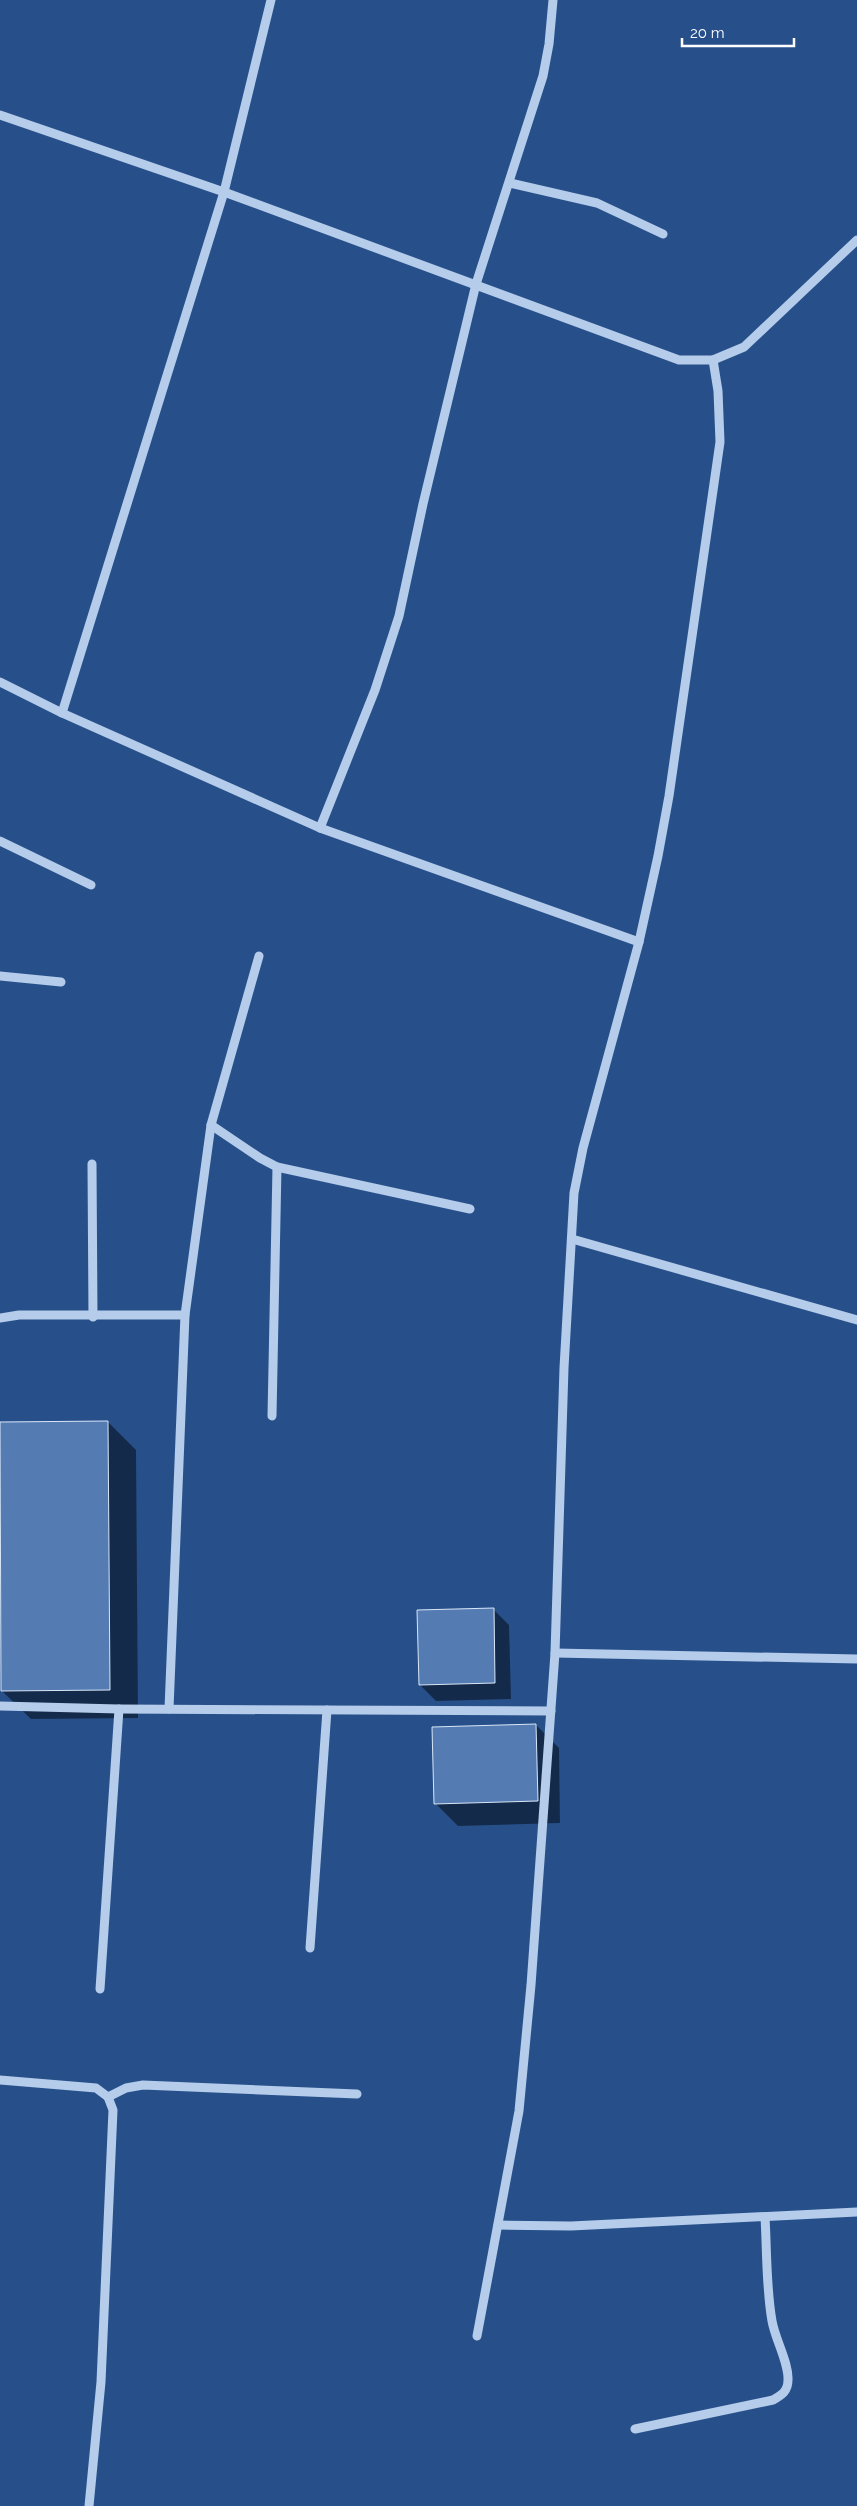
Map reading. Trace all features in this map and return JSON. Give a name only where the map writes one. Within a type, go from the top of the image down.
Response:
[{"type":"street","points":[[62,712],[224,192],[271,0]]},
{"type":"street","points":[[320,828],[375,690],[399,616],[423,504],[476,284],[543,76],[549,44],[553,0]]},
{"type":"street","points":[[0,115],[224,192],[679,360],[713,360],[744,347],[857,240]]},
{"type":"street","points":[[510,183],[598,203],[663,234]]},
{"type":"street","points":[[477,2336],[522,2084],[531,1985],[555,1653],[564,1368],[574,1194],[583,1148],[639,942],[669,796],[720,442],[718,391],[713,360]]},
{"type":"street","points":[[0,682],[62,712],[320,828],[639,942]]},
{"type":"street","points":[[0,841],[91,885]]},
{"type":"street","points":[[169,1709],[185,1315],[211,1125],[260,956]]},
{"type":"street","points":[[0,976],[61,982]]},
{"type":"street","points":[[211,1125],[260,1158],[277,1167],[470,1209]]},
{"type":"street","points":[[92,1164],[93,1317]]},
{"type":"street","points":[[272,1416],[277,1167]]},
{"type":"street","points":[[572,1239],[857,1320]]},
{"type":"street","points":[[0,1318],[19,1315],[93,1317],[185,1315]]},
{"type":"street","points":[[555,1653],[857,1659]]},
{"type":"street","points":[[0,1706],[119,1709],[551,1712]]},
{"type":"street","points":[[100,1989],[119,1709]]},
{"type":"street","points":[[310,1948],[327,1710]]},
{"type":"street","points":[[0,2080],[96,2088],[108,2097],[112,2110],[101,2382],[89,2506]]},
{"type":"street","points":[[108,2097],[126,2088],[142,2085],[356,2094]]},
{"type":"street","points":[[498,2225],[570,2226],[857,2212]]},
{"type":"street","points":[[635,2428],[773,2400],[783,2394],[787,2388],[788,2378],[776,2337],[769,2301],[765,2217]]},
{"type":"building","points":[[108,1421],[110,1690],[1,1691],[0,1422]]},
{"type":"building","points":[[494,1608],[495,1683],[419,1685],[417,1610]]},
{"type":"building","points":[[536,1724],[538,1801],[434,1804],[432,1727]]}]
